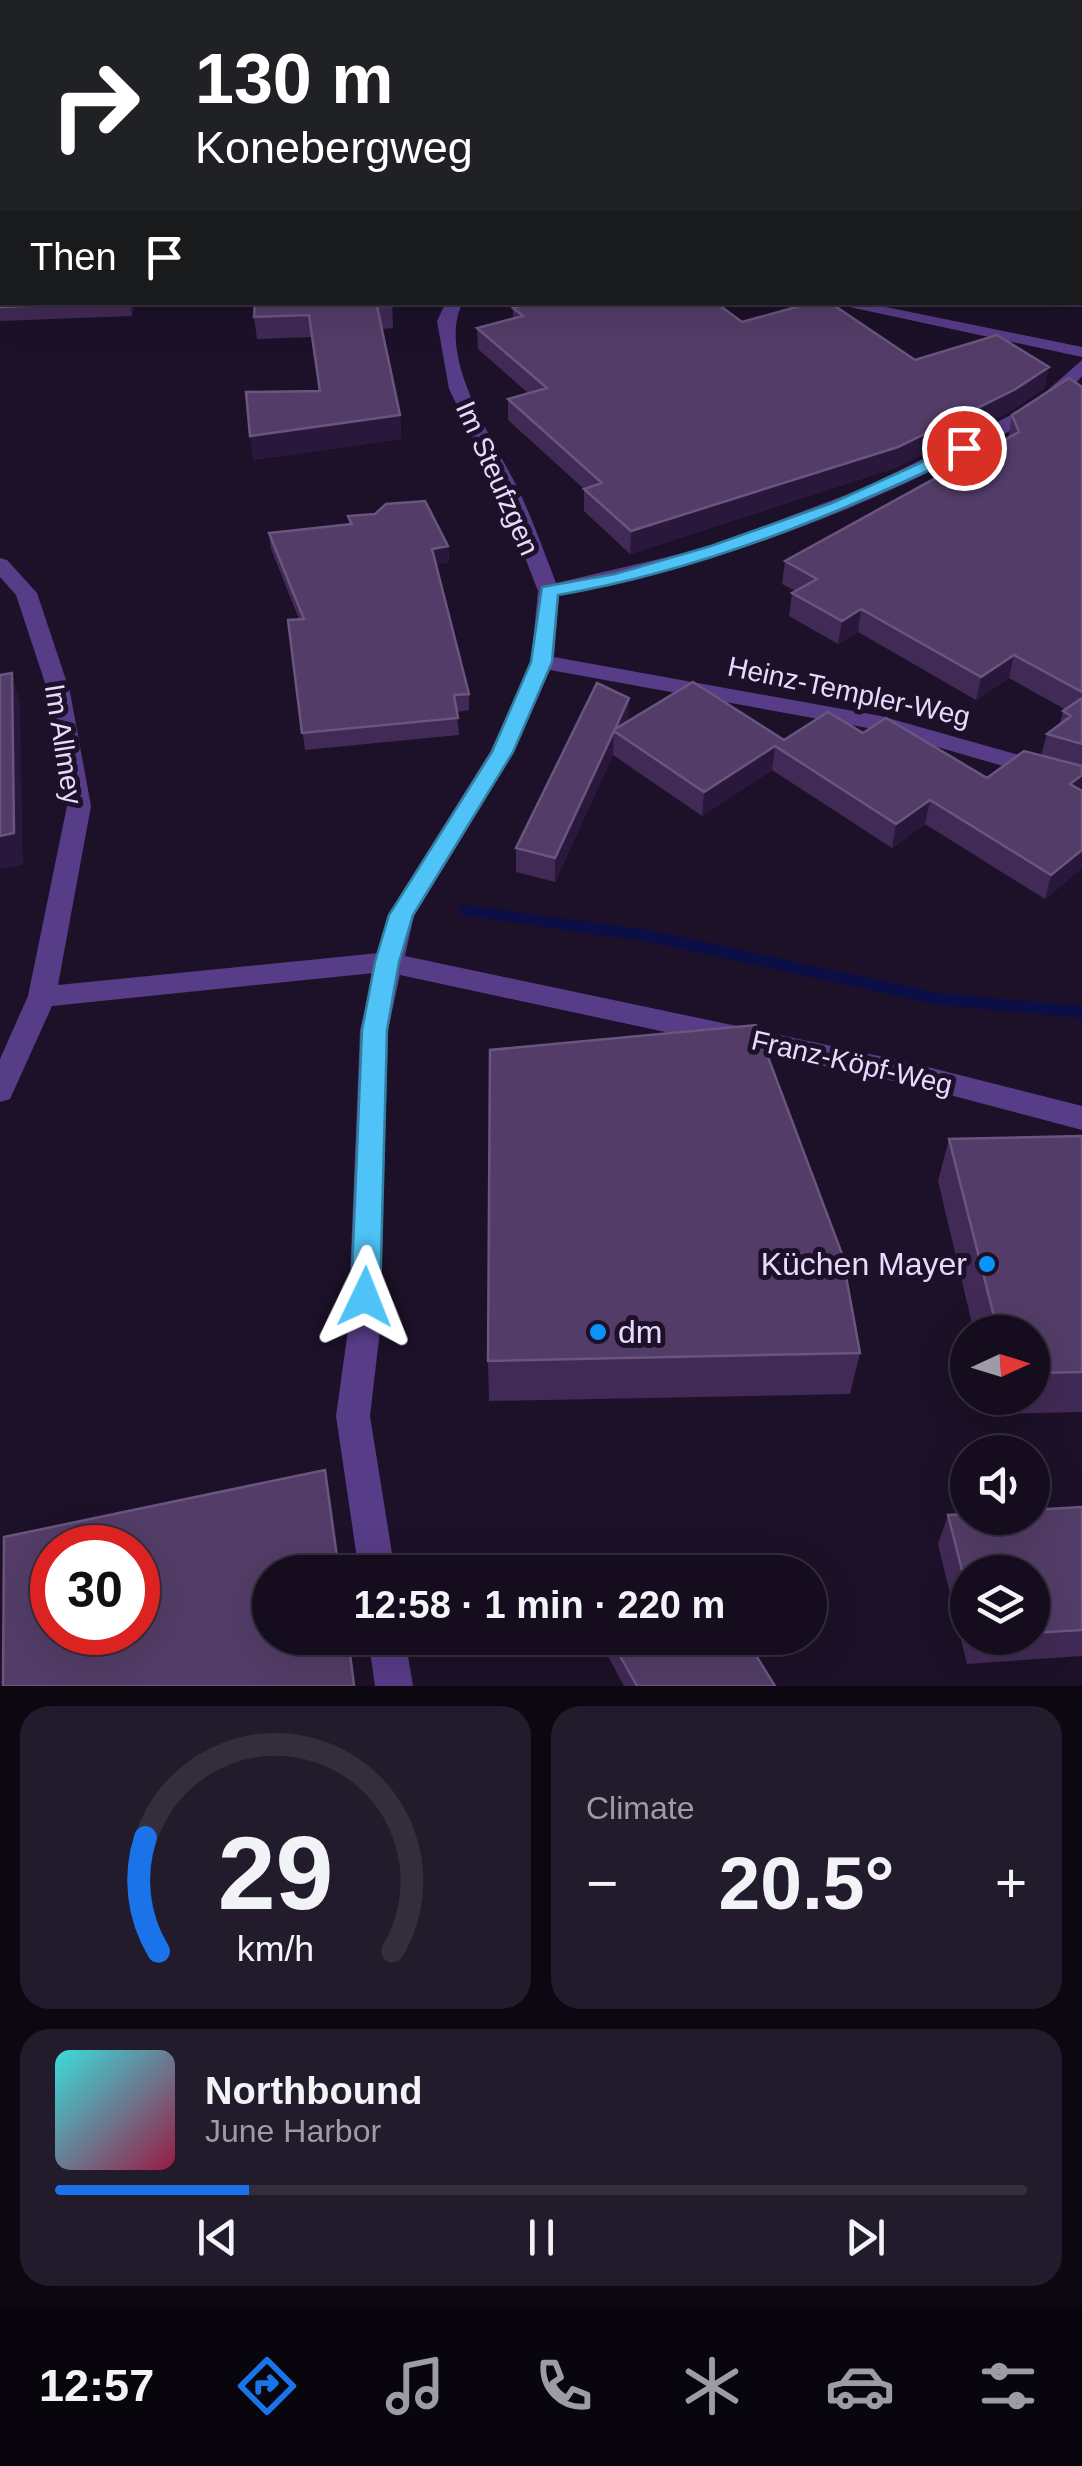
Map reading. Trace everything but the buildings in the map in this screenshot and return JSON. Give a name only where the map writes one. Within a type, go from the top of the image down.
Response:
[{"type":"street","name":"Im Steufzgen","points":[[374,1555],[354,1416],[364,1330],[374,1030],[401,915],[502,752],[542,662],[549,591],[510,493],[458,389],[445,321],[453,305]]},
{"type":"street","points":[[849,305],[1082,352]]},
{"type":"street","points":[[549,591],[618,579],[718,550],[839,507],[914,474],[1022,418],[1062,394],[1082,365]]},
{"type":"street","name":"Im Allmey","points":[[0,564],[26,593],[59,692],[79,806],[42,996],[0,1092]]},
{"type":"street","name":"Heinz-Templer-Weg","points":[[542,662],[881,723],[1082,781]]},
{"type":"street","points":[[42,996],[166,987],[387,962]]},
{"type":"street","name":"Franz-Köpf-Weg","points":[[387,962],[912,1074],[1082,1118]]},
{"type":"street","points":[[389,1655],[394,1686]]},
{"type":"waterway","points":[[467,911],[655,937],[938,999],[1082,1012]]},
{"type":"place","name":"Küchen Mayer","points":[[987,1264]]},
{"type":"place","name":"dm","points":[[598,1332]]},
{"type":"route","points":[[365,1297],[374,1030],[387,962],[401,915],[502,752],[542,662],[549,591],[618,579],[718,550],[839,507],[964,448]]}]
